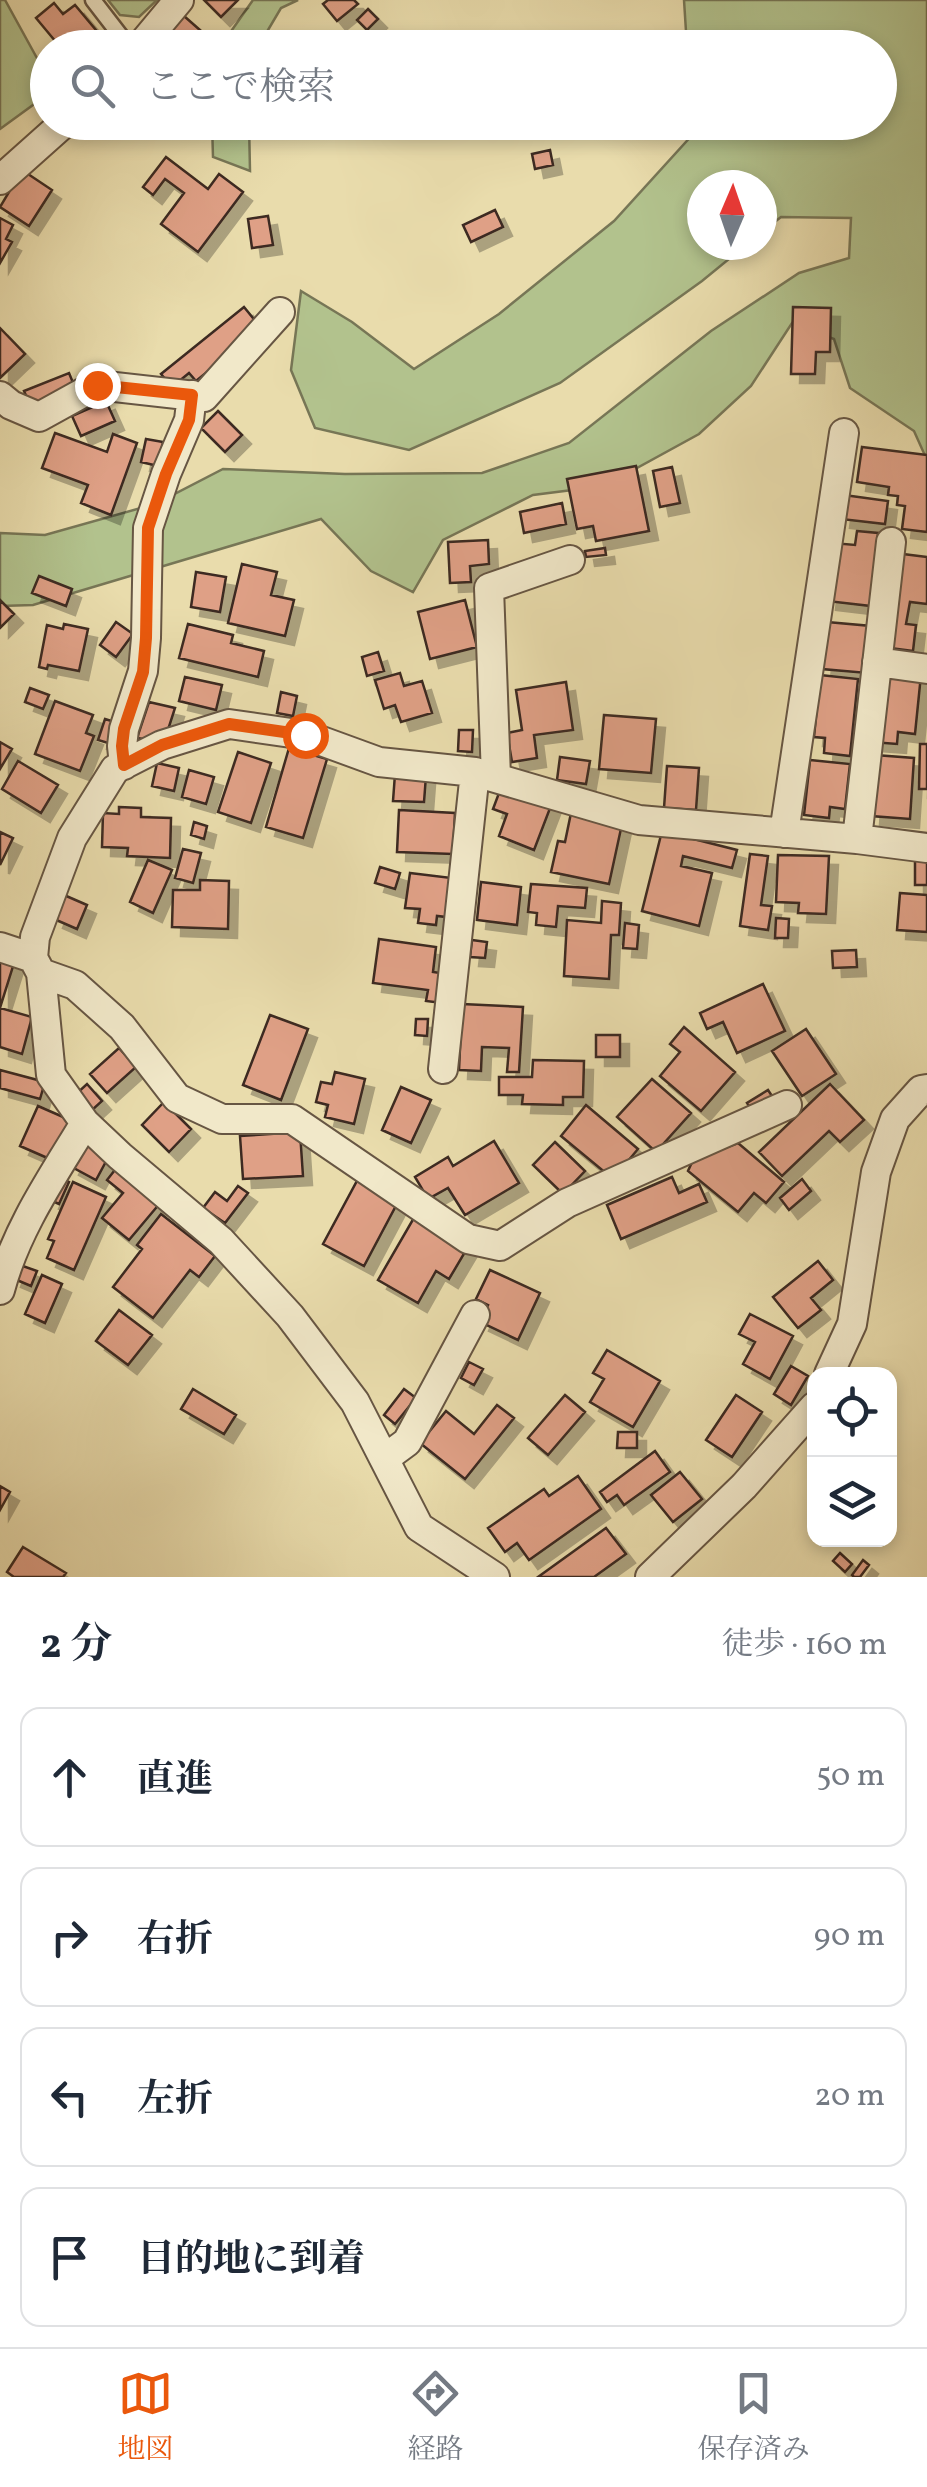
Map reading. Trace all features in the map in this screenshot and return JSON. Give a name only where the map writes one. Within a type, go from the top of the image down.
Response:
[{"type":"street","points":[[154,30],[179,0]]},
{"type":"street","points":[[0,180],[45,140]]},
{"type":"street","points":[[0,396],[39,416],[97,385],[204,397],[280,312]]},
{"type":"street","points":[[124,765],[124,729],[143,672],[148,528],[189,420],[192,395]]},
{"type":"street","points":[[784,833],[844,433]]},
{"type":"street","points":[[857,839],[891,542]]},
{"type":"street","points":[[443,1069],[486,774],[490,588],[570,560]]},
{"type":"street","points":[[878,662],[927,669]]},
{"type":"street","points":[[495,1577],[419,1527],[355,1402],[290,1316],[221,1242],[85,1123],[51,1076],[35,938],[72,838],[115,769],[162,745],[229,724],[305,735],[378,762],[486,774],[639,820],[927,848]]},
{"type":"street","points":[[0,947],[75,985],[122,1027],[176,1098],[222,1119],[292,1120],[468,1239],[500,1246],[567,1203],[787,1105]]},
{"type":"street","points":[[832,1367],[852,1324],[876,1172],[895,1119],[921,1090],[927,1089]]},
{"type":"street","points":[[0,1290],[24,1226],[85,1123]]},
{"type":"street","points":[[384,1459],[407,1442],[475,1316]]},
{"type":"street","points":[[650,1577],[744,1486],[807,1415]]},
{"type":"lane","points":[[93,0],[116,30]]},
{"type":"green space","points":[[0,0],[5,0],[30,45],[30,107],[0,129]]},
{"type":"green space","points":[[108,0],[157,0],[139,17],[120,15]]},
{"type":"green space","points":[[253,0],[298,0],[281,8],[268,30],[232,30]]},
{"type":"green space","points":[[684,0],[927,0],[927,460],[914,431],[850,388],[834,339],[792,323],[751,386],[699,434],[604,486],[533,495],[443,540],[413,592],[371,571],[321,519],[33,605],[0,606],[0,533],[45,535],[155,504],[223,469],[345,474],[482,473],[569,443],[711,331],[799,273],[849,258],[851,218],[781,217],[777,220],[777,170],[687,170],[687,260],[728,260],[560,383],[409,450],[315,428],[291,370],[301,291],[352,322],[414,369],[499,314],[614,221],[688,140],[897,140],[897,30],[686,30]]},
{"type":"green space","points":[[212,140],[249,140],[250,171],[213,157]]},
{"type":"building","points":[[204,0],[238,0],[221,17]]},
{"type":"building","points":[[328,0],[354,0],[358,4],[337,21],[323,4]]},
{"type":"building","points":[[54,3],[63,14],[75,5],[96,30],[46,30],[36,18]]},
{"type":"building","points":[[368,9],[378,19],[367,30],[357,20]]},
{"type":"building","points":[[184,16],[200,30],[172,30]]},
{"type":"building","points":[[550,150],[553,165],[535,169],[532,154]]},
{"type":"building","points":[[166,157],[208,189],[219,174],[243,192],[198,252],[161,224],[184,193],[165,179],[153,195],[143,187]]},
{"type":"building","points":[[22,170],[52,190],[29,226],[0,207]]},
{"type":"building","points":[[495,210],[503,227],[471,242],[463,225]]},
{"type":"building","points":[[268,216],[273,245],[252,248],[248,219]]},
{"type":"building","points":[[0,218],[13,225],[6,239],[12,242],[0,263]]},
{"type":"building","points":[[244,307],[261,328],[196,381],[189,373],[172,387],[161,374]]},
{"type":"building","points":[[793,307],[831,308],[830,352],[816,352],[815,374],[791,374]]},
{"type":"building","points":[[0,328],[25,354],[0,378]]},
{"type":"building","points":[[69,373],[76,390],[32,409],[24,391]]},
{"type":"building","points":[[106,401],[115,421],[81,436],[72,416]]},
{"type":"building","points":[[218,411],[242,435],[225,452],[201,428]]},
{"type":"building","points":[[55,433],[107,452],[113,434],[137,443],[111,515],[81,503],[88,485],[42,468]]},
{"type":"building","points":[[146,439],[163,442],[158,466],[141,462]]},
{"type":"building","points":[[862,447],[927,455],[927,532],[902,529],[905,506],[897,505],[898,496],[888,495],[889,487],[857,482]]},
{"type":"building","points":[[636,466],[649,531],[596,541],[593,526],[577,529],[567,479]]},
{"type":"building","points":[[672,467],[680,503],[660,507],[653,471]]},
{"type":"building","points":[[844,495],[888,501],[885,524],[841,519]]},
{"type":"building","points":[[562,503],[566,524],[524,533],[520,512]]},
{"type":"building","points":[[857,531],[878,533],[871,606],[827,601],[833,543],[855,545]]},
{"type":"building","points":[[488,540],[489,564],[470,566],[471,582],[450,583],[448,542]]},
{"type":"building","points":[[605,548],[606,555],[586,557],[585,551]]},
{"type":"building","points":[[903,554],[927,557],[927,604],[910,602],[906,624],[916,625],[913,651],[890,648]]},
{"type":"building","points":[[242,564],[277,572],[271,595],[294,600],[285,636],[228,623]]},
{"type":"building","points":[[196,572],[226,577],[220,612],[191,607]]},
{"type":"building","points":[[39,576],[72,589],[66,606],[32,593]]},
{"type":"building","points":[[0,600],[14,614],[0,628]]},
{"type":"building","points":[[465,600],[477,647],[430,659],[418,612]]},
{"type":"building","points":[[116,622],[133,634],[116,657],[100,645]]},
{"type":"building","points":[[827,622],[871,626],[867,673],[822,669]]},
{"type":"building","points":[[64,624],[88,629],[79,671],[39,667],[47,625],[63,629]]},
{"type":"building","points":[[188,624],[233,635],[231,643],[264,651],[258,677],[179,658]]},
{"type":"building","points":[[378,652],[384,671],[367,676],[362,657]]},
{"type":"building","points":[[880,670],[921,675],[915,734],[898,732],[897,744],[872,742]]},
{"type":"building","points":[[400,673],[404,686],[422,681],[432,713],[401,722],[395,705],[384,709],[375,680]]},
{"type":"building","points":[[820,675],[858,679],[850,756],[824,753],[825,738],[814,737]]},
{"type":"building","points":[[185,677],[222,685],[216,710],[179,701]]},
{"type":"building","points":[[566,682],[573,730],[534,735],[537,758],[512,762],[507,733],[522,730],[516,690]]},
{"type":"building","points":[[30,688],[49,695],[43,709],[25,702]]},
{"type":"building","points":[[281,692],[297,696],[293,716],[277,713]]},
{"type":"building","points":[[55,701],[93,715],[86,733],[94,736],[80,771],[35,754]]},
{"type":"building","points":[[149,702],[175,708],[167,733],[149,740],[137,738]]},
{"type":"building","points":[[604,715],[656,719],[651,773],[599,769]]},
{"type":"building","points":[[105,719],[115,722],[108,743],[98,740]]},
{"type":"building","points":[[459,730],[473,730],[472,752],[458,751]]},
{"type":"building","points":[[0,742],[12,749],[0,769]]},
{"type":"building","points":[[920,744],[927,744],[927,789],[919,789]]},
{"type":"building","points":[[289,748],[327,759],[303,838],[266,827]]},
{"type":"building","points":[[238,752],[271,763],[251,823],[218,812]]},
{"type":"building","points":[[875,755],[914,758],[910,819],[871,816]]},
{"type":"building","points":[[560,757],[590,761],[586,784],[557,780]]},
{"type":"building","points":[[810,760],[850,764],[845,809],[830,807],[829,818],[804,815]]},
{"type":"building","points":[[18,761],[58,785],[41,813],[2,789]]},
{"type":"building","points":[[157,763],[179,768],[174,791],[152,786]]},
{"type":"building","points":[[667,766],[699,768],[696,810],[664,808]]},
{"type":"building","points":[[189,770],[214,777],[206,804],[182,797]]},
{"type":"building","points":[[395,774],[426,776],[424,802],[393,801]]},
{"type":"building","points":[[502,785],[552,803],[534,850],[499,836],[507,814],[493,809]]},
{"type":"building","points":[[119,807],[141,808],[141,817],[171,818],[170,858],[127,856],[128,848],[102,847],[103,813],[119,814]]},
{"type":"building","points":[[399,810],[455,813],[453,854],[397,852]]},
{"type":"building","points":[[571,813],[622,824],[609,884],[551,872],[558,841],[565,842]]},
{"type":"building","points":[[194,822],[207,826],[204,839],[191,835]]},
{"type":"building","points":[[662,831],[737,850],[732,868],[683,856],[681,866],[712,873],[699,926],[642,911]]},
{"type":"building","points":[[0,832],[13,838],[0,865]]},
{"type":"building","points":[[183,849],[201,853],[193,883],[175,878]]},
{"type":"building","points":[[750,854],[768,856],[761,905],[772,906],[768,930],[740,926]]},
{"type":"building","points":[[778,855],[829,856],[826,914],[798,913],[799,903],[776,902]]},
{"type":"building","points":[[148,860],[172,870],[153,913],[130,902]]},
{"type":"building","points":[[915,860],[927,860],[927,885],[915,885]]},
{"type":"building","points":[[380,867],[400,873],[395,889],[375,883]]},
{"type":"building","points":[[410,873],[460,879],[455,918],[437,916],[436,925],[418,923],[420,909],[405,908]]},
{"type":"building","points":[[200,880],[229,881],[228,929],[172,927],[173,890],[200,890]]},
{"type":"building","points":[[481,882],[521,887],[517,925],[477,920]]},
{"type":"building","points":[[531,884],[587,888],[585,908],[558,906],[556,927],[536,925],[537,913],[528,912]]},
{"type":"building","points":[[900,893],[927,895],[927,932],[897,930]]},
{"type":"building","points":[[64,895],[87,905],[77,929],[54,919]]},
{"type":"building","points":[[602,901],[621,903],[619,935],[611,935],[609,979],[564,976],[567,920],[601,923]]},
{"type":"building","points":[[776,918],[789,919],[788,938],[775,938]]},
{"type":"building","points":[[625,923],[639,925],[637,949],[623,948]]},
{"type":"building","points":[[379,939],[436,947],[433,972],[447,974],[443,1003],[426,1001],[428,990],[373,983]]},
{"type":"building","points":[[472,940],[487,942],[485,958],[470,957]]},
{"type":"building","points":[[856,950],[857,967],[833,968],[832,951]]},
{"type":"building","points":[[0,959],[14,963],[0,1008]]},
{"type":"building","points":[[763,984],[785,1031],[737,1053],[723,1022],[707,1029],[700,1013]]},
{"type":"building","points":[[462,1004],[523,1007],[519,1072],[507,1072],[509,1048],[482,1047],[481,1071],[459,1070]]},
{"type":"building","points":[[0,1008],[32,1017],[22,1054],[0,1047]]},
{"type":"building","points":[[270,1015],[308,1029],[281,1100],[243,1085]]},
{"type":"building","points":[[416,1019],[428,1019],[427,1036],[415,1035]]},
{"type":"building","points":[[684,1027],[735,1072],[701,1111],[660,1076],[680,1052],[670,1044]]},
{"type":"building","points":[[806,1029],[836,1074],[802,1096],[772,1051]]},
{"type":"building","points":[[596,1035],[620,1035],[620,1057],[596,1057]]},
{"type":"building","points":[[119,1048],[136,1067],[107,1093],[90,1074]]},
{"type":"building","points":[[533,1060],[584,1061],[583,1097],[563,1097],[563,1105],[522,1104],[523,1095],[499,1095],[499,1077],[532,1077]]},
{"type":"building","points":[[0,1070],[45,1082],[40,1099],[0,1088]]},
{"type":"building","points":[[335,1072],[365,1079],[354,1124],[325,1117],[328,1105],[316,1102],[321,1082],[332,1084]]},
{"type":"building","points":[[652,1079],[691,1113],[656,1152],[617,1117]]},
{"type":"building","points":[[87,1084],[102,1101],[91,1111],[75,1095]]},
{"type":"building","points":[[830,1084],[864,1120],[840,1142],[829,1131],[782,1176],[759,1152]]},
{"type":"building","points":[[401,1087],[431,1100],[411,1143],[382,1130]]},
{"type":"building","points":[[768,1090],[776,1102],[755,1115],[747,1103]]},
{"type":"building","points":[[164,1102],[191,1129],[169,1152],[142,1125]]},
{"type":"building","points":[[586,1105],[638,1149],[613,1179],[561,1136]]},
{"type":"building","points":[[38,1106],[70,1120],[52,1160],[20,1146]]},
{"type":"building","points":[[300,1132],[303,1176],[243,1179],[240,1136]]},
{"type":"building","points":[[83,1140],[110,1154],[96,1180],[70,1166]]},
{"type":"building","points":[[494,1141],[519,1183],[465,1215],[448,1188],[428,1199],[415,1177],[448,1157],[453,1166]]},
{"type":"building","points":[[555,1142],[585,1171],[563,1194],[533,1165]]},
{"type":"building","points":[[738,1143],[784,1182],[766,1203],[754,1193],[738,1212],[688,1171],[693,1160]]},
{"type":"building","points":[[118,1166],[161,1202],[129,1240],[102,1218],[123,1193],[107,1180]]},
{"type":"building","points":[[672,1177],[679,1193],[699,1184],[707,1202],[621,1239],[607,1205]]},
{"type":"building","points":[[61,1178],[69,1182],[59,1204],[50,1200]]},
{"type":"building","points":[[358,1179],[399,1200],[364,1266],[323,1244]]},
{"type":"building","points":[[802,1179],[811,1191],[789,1210],[780,1198]]},
{"type":"building","points":[[73,1182],[106,1197],[74,1270],[47,1258],[54,1241],[48,1239]]},
{"type":"building","points":[[238,1186],[248,1193],[225,1223],[203,1208],[215,1192],[227,1201]]},
{"type":"building","points":[[161,1214],[215,1256],[199,1277],[190,1270],[153,1318],[113,1287],[142,1249],[137,1245]]},
{"type":"building","points":[[415,1216],[468,1247],[449,1279],[436,1271],[418,1303],[378,1280]]},
{"type":"building","points":[[818,1261],[833,1280],[811,1298],[821,1310],[798,1328],[773,1297]]},
{"type":"building","points":[[17,1264],[37,1271],[31,1286],[12,1278]]},
{"type":"building","points":[[490,1270],[540,1293],[518,1340],[480,1322],[488,1305],[476,1299]]},
{"type":"building","points":[[42,1275],[62,1284],[45,1323],[25,1314]]},
{"type":"building","points":[[119,1310],[152,1335],[128,1365],[96,1341]]},
{"type":"building","points":[[750,1314],[793,1336],[770,1379],[743,1364],[755,1342],[739,1334]]},
{"type":"building","points":[[607,1350],[660,1381],[633,1427],[590,1402],[604,1379],[593,1373]]},
{"type":"building","points":[[469,1362],[483,1369],[474,1385],[461,1378]]},
{"type":"building","points":[[791,1366],[807,1375],[791,1405],[774,1394]]},
{"type":"building","points":[[193,1389],[236,1415],[224,1434],[181,1409]]},
{"type":"building","points":[[404,1389],[416,1398],[395,1424],[384,1415]]},
{"type":"building","points":[[565,1395],[585,1412],[548,1455],[528,1438]]},
{"type":"building","points":[[736,1395],[762,1412],[732,1457],[706,1440]]},
{"type":"building","points":[[497,1405],[514,1418],[465,1479],[420,1443],[446,1411],[474,1434]]},
{"type":"building","points":[[618,1432],[637,1432],[637,1448],[617,1448]]},
{"type":"building","points":[[655,1451],[670,1472],[624,1505],[617,1495],[607,1502],[600,1492]]},
{"type":"building","points":[[680,1472],[702,1499],[673,1522],[651,1495]]},
{"type":"building","points":[[578,1476],[601,1509],[529,1560],[517,1543],[505,1552],[488,1528],[544,1489],[549,1496]]},
{"type":"building","points":[[0,1486],[10,1492],[0,1510]]},
{"type":"building","points":[[606,1528],[626,1554],[594,1577],[538,1577]]},
{"type":"building","points":[[23,1547],[66,1573],[63,1577],[14,1577],[7,1572]]},
{"type":"building","points":[[840,1553],[852,1564],[845,1572],[833,1561]]},
{"type":"building","points":[[863,1560],[869,1565],[860,1577],[854,1577],[852,1575]]},
{"type":"route","points":[[97,385],[192,395],[189,420],[148,528],[143,672],[124,729],[124,765],[162,745],[229,724],[305,735]]}]
